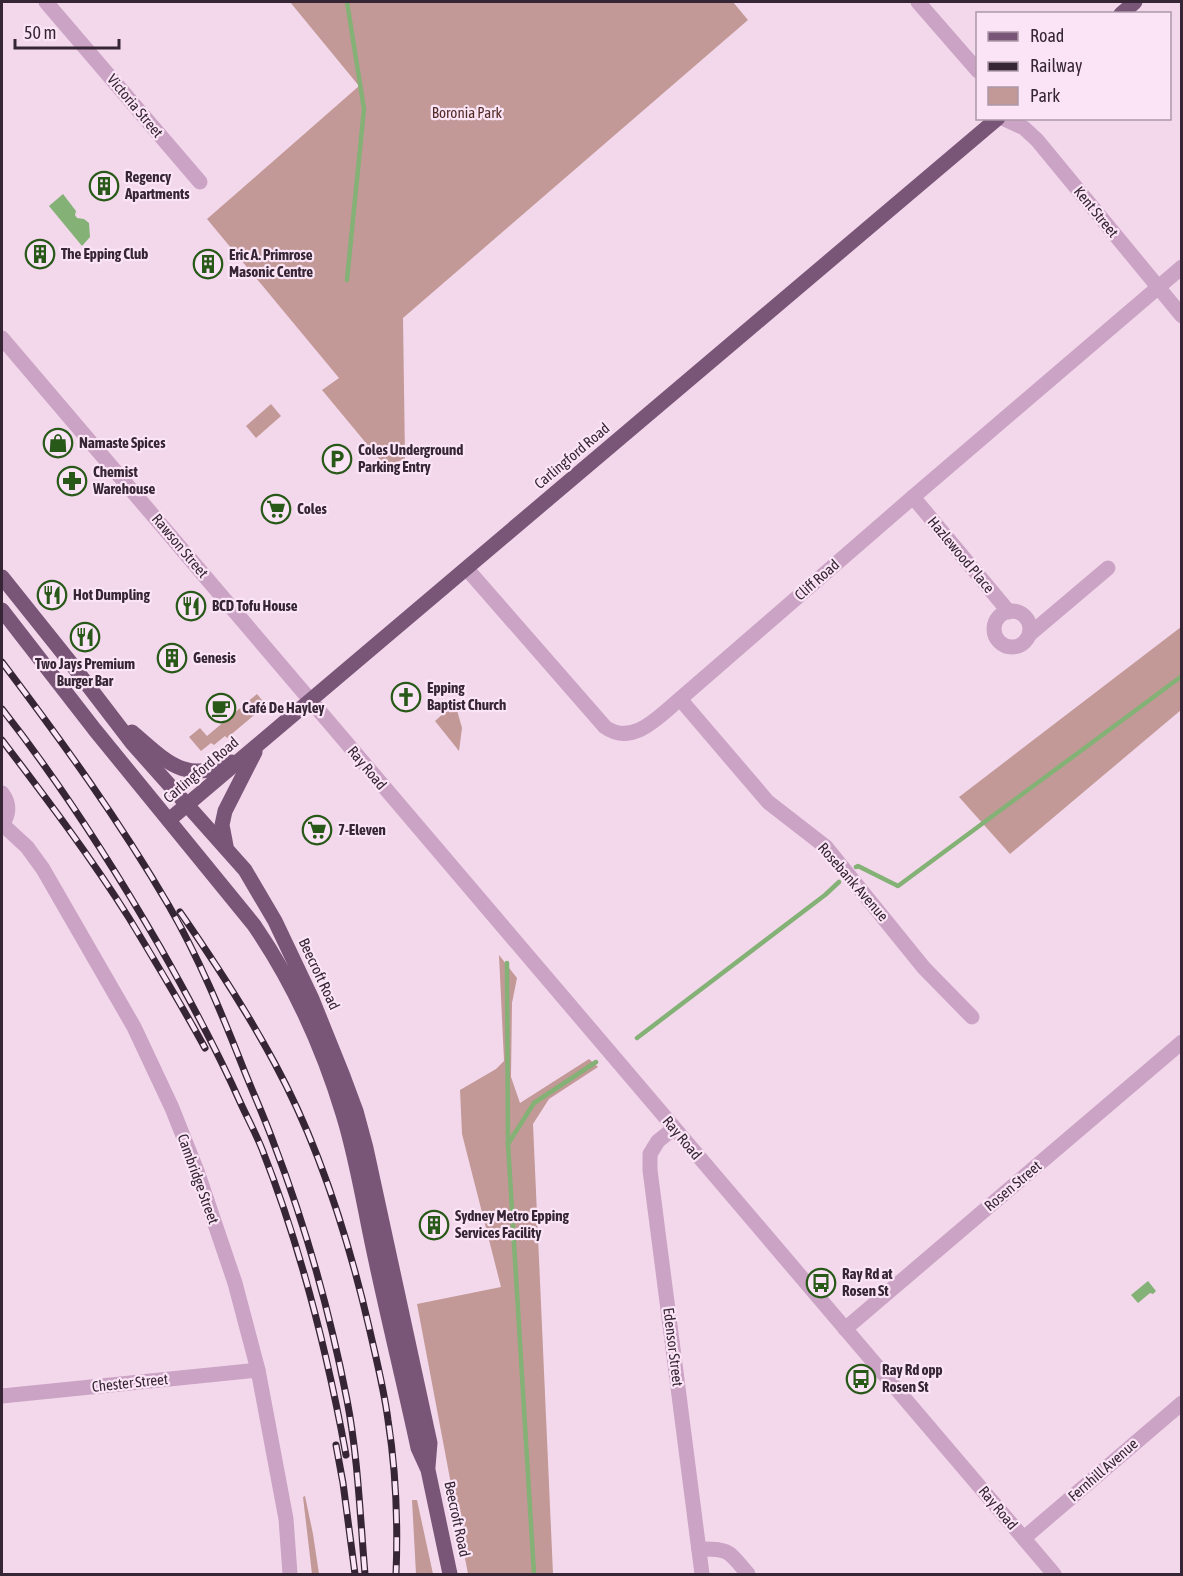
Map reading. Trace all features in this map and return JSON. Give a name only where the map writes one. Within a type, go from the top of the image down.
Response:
[{"type":"main road","points":[[1123,12],[1135,2]]},
{"type":"main road","name":"Carlingford Road","points":[[169,820],[998,120]]},
{"type":"main road","name":"Beecroft Road","points":[[2,577],[132,743],[245,870],[299,970],[356,1111],[366,1148],[430,1443],[428,1470]]},
{"type":"main road","name":"Beecroft Road","points":[[2,610],[95,730],[248,916],[274,953],[292,988],[332,1080],[344,1115],[418,1449],[428,1470],[450,1575]]},
{"type":"main road","points":[[107,710],[166,761],[186,770],[204,771],[222,766],[235,761],[258,746]]},
{"type":"main road","points":[[235,858],[225,845],[222,825],[225,811],[258,746]]},
{"type":"street","name":"Victoria Street","points":[[46,2],[200,182]]},
{"type":"street","points":[[918,2],[976,68]]},
{"type":"street","name":"Kent Street","points":[[1005,120],[1024,128],[1037,140],[1182,315]]},
{"type":"street","name":"Cliff Road","points":[[467,569],[605,727],[612,732],[635,733],[680,699],[1182,267]]},
{"type":"street","name":"Rawson Street","points":[[2,338],[311,701]]},
{"type":"street","name":"Hazlewood Place","points":[[913,497],[1009,612],[1023,615],[1029,625],[1030,634]]},
{"type":"street","points":[[1009,612],[1000,615],[994,626],[994,632],[999,642],[1015,647],[1108,568]]},
{"type":"street","name":"Rosebank Avenue","points":[[680,699],[768,802],[826,847],[924,968],[972,1017]]},
{"type":"street","name":"Ray Road","points":[[311,701],[1054,1575]]},
{"type":"street","name":"Cambridge Street","points":[[2,793],[8,811],[2,825],[27,847],[43,869],[134,1027],[172,1108],[197,1171],[235,1282],[258,1370],[286,1519],[290,1575]]},
{"type":"street","name":"Rosen Street","points":[[845,1329],[1182,1042]]},
{"type":"street","name":"Edensor Street","points":[[674,1129],[658,1141],[650,1154],[650,1170],[702,1575]]},
{"type":"street","name":"Chester Street","points":[[2,1396],[258,1370]]},
{"type":"street","name":"Fernhill Avenue","points":[[1024,1538],[1182,1403]]},
{"type":"street","points":[[699,1549],[722,1549],[731,1555],[748,1575]]},
{"type":"green space","name":"Boronia Park","points":[[290,2],[733,2],[748,20],[403,318],[405,459],[385,466],[322,390],[339,378],[207,219],[359,86]]},
{"type":"green space","points":[[271,404],[281,416],[256,438],[246,426]]},
{"type":"green space","points":[[1181,627],[1181,710],[1010,854],[959,797]]},
{"type":"green space","points":[[257,694],[266,705],[227,738],[225,736],[214,745],[211,743],[201,751],[189,737],[200,728],[207,736]]},
{"type":"green space","points":[[455,703],[462,728],[459,751],[435,721]]},
{"type":"green space","points":[[499,955],[517,978],[512,1003],[511,1077],[520,1103],[589,1059],[598,1067],[549,1099],[533,1124],[553,1574],[468,1574],[417,1304],[501,1287],[462,1134],[460,1090],[496,1069],[504,1061]]},
{"type":"green space","points":[[305,1496],[319,1574],[312,1574],[303,1497]]},
{"type":"green space","points":[[412,1500],[417,1500],[433,1574],[416,1574]]},
{"type":"shaded area","points":[[63,194],[76,211],[77,218],[89,223],[90,237],[82,246],[49,206]]},
{"type":"shaded area","points":[[1148,1281],[1156,1291],[1138,1303],[1131,1295]]},
{"type":"waterway","points":[[347,2],[364,109],[347,280]]},
{"type":"waterway","points":[[856,867],[898,886],[1182,676]]},
{"type":"waterway","points":[[637,1038],[839,882]]},
{"type":"waterway","points":[[507,963],[508,1144],[534,1574]]},
{"type":"waterway","points":[[508,1144],[534,1103],[596,1062]]},
{"type":"railway","points":[[2,662],[89,781],[169,906],[210,986],[267,1125],[307,1239],[340,1367],[354,1443],[365,1574]]},
{"type":"railway","points":[[2,709],[65,795],[142,916],[202,1024],[257,1138],[289,1224],[312,1300],[346,1455]]},
{"type":"railway","points":[[2,740],[114,895],[205,1048]]},
{"type":"railway","points":[[180,912],[229,986],[274,1062],[304,1125],[330,1191],[361,1293],[386,1408],[396,1497],[396,1574]]},
{"type":"railway","points":[[336,1445],[355,1574]]},
{"type":"place","name":"Regency Apartments","points":[[104,186]]},
{"type":"place","name":"The Epping Club","points":[[40,254]]},
{"type":"place","name":"Eric A. Primrose Masonic Centre","points":[[208,264]]},
{"type":"place","name":"Namaste Spices","points":[[58,443]]},
{"type":"place","name":"Coles Underground Parking Entry","points":[[337,459]]},
{"type":"place","name":"Chemist Warehouse","points":[[72,481]]},
{"type":"place","name":"Coles","points":[[276,509]]},
{"type":"place","name":"Hot Dumpling","points":[[52,595]]},
{"type":"place","name":"BCD Tofu House","points":[[191,606]]},
{"type":"place","name":"Two Jays Premium Burger Bar","points":[[85,637]]},
{"type":"place","name":"Genesis","points":[[172,658]]},
{"type":"place","name":"Epping Baptist Church","points":[[406,697]]},
{"type":"place","name":"Café De Hayley","points":[[221,708]]},
{"type":"place","name":"7-Eleven","points":[[317,830]]},
{"type":"place","name":"Sydney Metro Epping Services Facility","points":[[434,1225]]},
{"type":"place","name":"Ray Rd at Rosen St","points":[[821,1283]]},
{"type":"place","name":"Ray Rd opp Rosen St","points":[[861,1379]]}]
